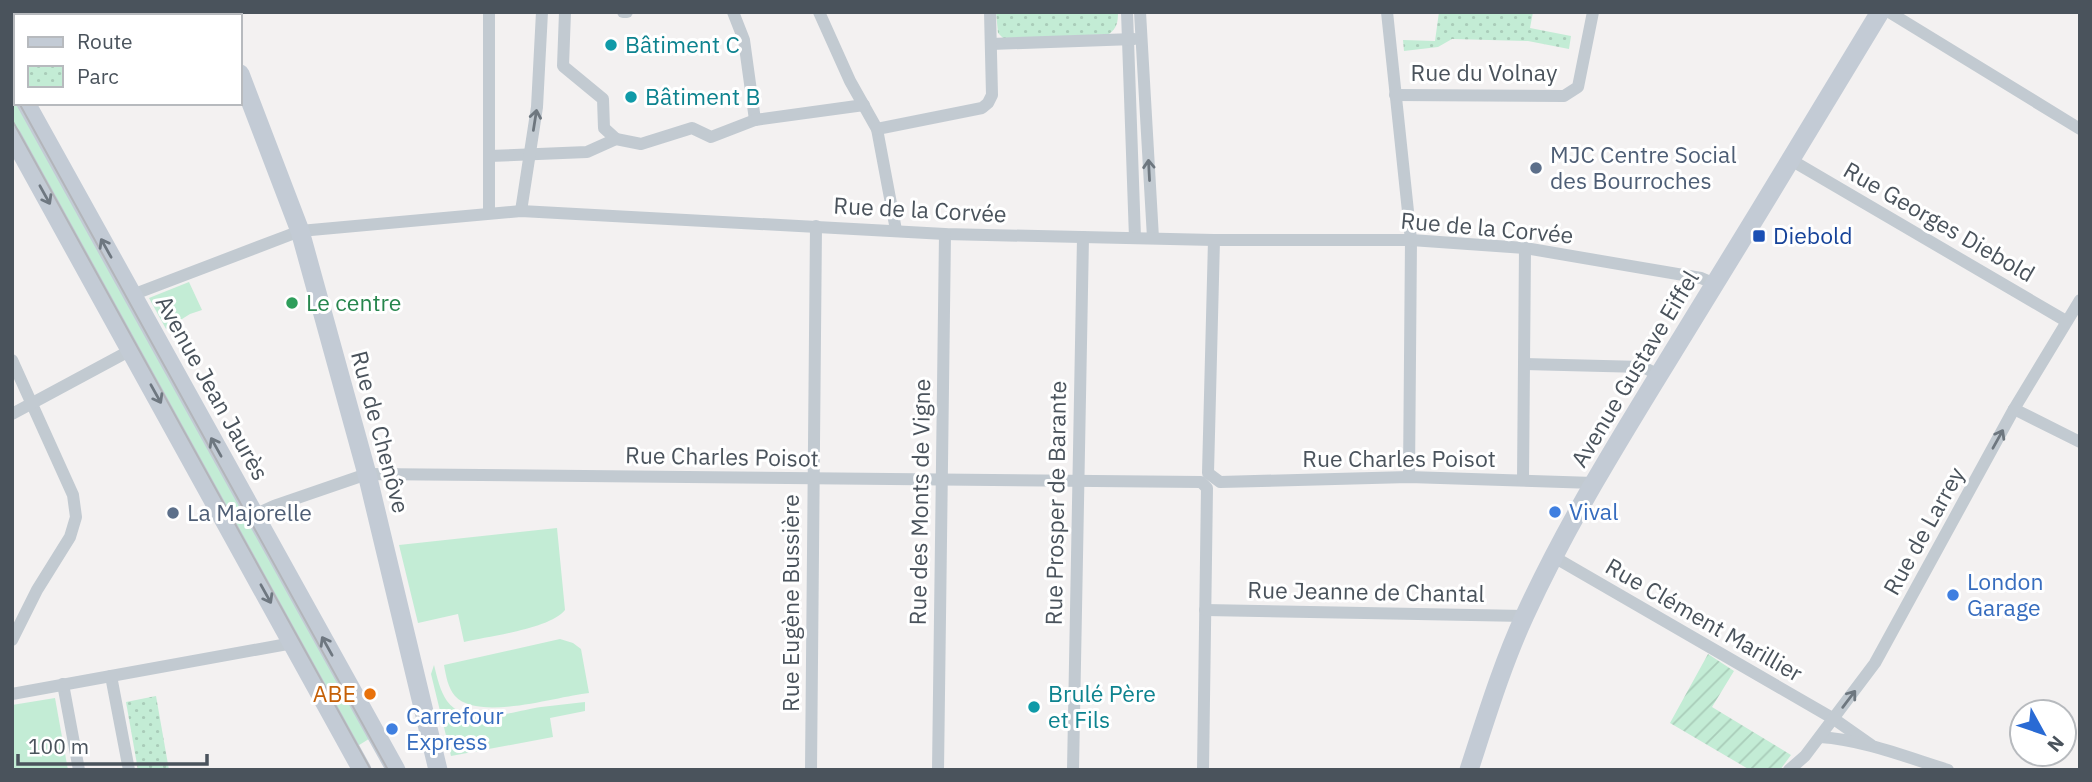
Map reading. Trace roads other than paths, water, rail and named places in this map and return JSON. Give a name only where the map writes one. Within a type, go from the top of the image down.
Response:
[{"type":"main road","name":"Avenue Gustave Eiffel","points":[[1469,770],[1502,673],[1525,616],[1594,483],[1880,12]]},
{"type":"main road","name":"Rue de Chenôve","points":[[242,79],[300,231],[367,474],[439,770]]},
{"type":"main road","name":"Avenue Jean Jaurès","points":[[27,105],[396,770]]},
{"type":"main road","points":[[12,136],[362,770]]},
{"type":"street","points":[[489,12],[489,213]]},
{"type":"street","points":[[521,211],[537,107],[542,12]]},
{"type":"street","points":[[565,12],[563,66],[603,99],[604,128],[615,139],[641,144],[692,128],[711,137],[755,120],[864,105]]},
{"type":"street","points":[[733,12],[744,40],[755,120]]},
{"type":"street","points":[[819,12],[823,26],[877,129],[896,230]]},
{"type":"street","points":[[877,129],[982,108],[988,103],[992,95],[990,12]]},
{"type":"street","points":[[1127,12],[1135,238]]},
{"type":"street","points":[[1140,12],[1153,238]]},
{"type":"street","points":[[1387,12],[1411,240],[1409,477]]},
{"type":"street","name":"Rue du Volnay","points":[[1395,95],[1564,96],[1578,87],[1593,12]]},
{"type":"street","points":[[1889,12],[2080,129]]},
{"type":"street","points":[[992,44],[1142,39]]},
{"type":"street","points":[[489,156],[587,152],[615,139]]},
{"type":"street","name":"Rue Georges Diebold","points":[[1791,160],[2066,321]]},
{"type":"street","name":"Rue de la Corvée","points":[[132,295],[300,231],[521,211],[945,234],[1214,240],[1411,240],[1524,248],[1701,278],[1715,284]]},
{"type":"street","name":"Rue Eugène Bussière","points":[[811,770],[816,226]]},
{"type":"street","name":"Rue des Monts de Vigne","points":[[938,770],[945,234]]},
{"type":"street","name":"Rue Prosper de Barante","points":[[1073,770],[1083,237]]},
{"type":"street","name":"Rue Charles Poisot","points":[[1214,240],[1208,473],[1220,482],[1409,477],[1594,483]]},
{"type":"street","points":[[1523,480],[1524,248]]},
{"type":"street","name":"Rue de Larrey","points":[[1789,770],[1805,756],[1875,663],[2014,409],[2080,300]]},
{"type":"street","points":[[12,414],[131,350]]},
{"type":"street","points":[[12,360],[72,495],[76,517],[70,537],[37,590],[12,640]]},
{"type":"street","points":[[1524,363],[1643,367],[1659,374]]},
{"type":"street","points":[[2014,409],[2080,442]]},
{"type":"street","name":"Rue Charles Poisot","points":[[254,515],[367,474],[1197,482],[1208,488],[1205,610]]},
{"type":"street","name":"Rue Clément Marillier","points":[[1554,557],[1834,719],[1871,746]]},
{"type":"street","points":[[1203,770],[1205,610]]},
{"type":"street","name":"Rue Jeanne de Chantal","points":[[1205,610],[1525,616]]},
{"type":"street","points":[[12,694],[293,643]]},
{"type":"street","points":[[111,676],[129,770]]},
{"type":"street","points":[[63,684],[79,770]]},
{"type":"street","points":[[1820,737],[1840,738],[1948,770]]},
{"type":"tram line","points":[[20,105],[388,770]]},
{"type":"tram line","points":[[12,120],[371,770]]},
{"type":"place","name":"Bâtiment C","points":[[611,45]]},
{"type":"place","name":"Bâtiment B","points":[[631,97]]},
{"type":"place","name":"MJC Centre Social des Bourroches","points":[[1536,168]]},
{"type":"place","name":"Diebold","points":[[1759,236]]},
{"type":"place","name":"Le centre","points":[[292,303]]},
{"type":"place","name":"Vival","points":[[1555,512]]},
{"type":"place","name":"La Majorelle","points":[[173,513]]},
{"type":"place","name":"London Garage","points":[[1953,595]]},
{"type":"place","name":"ABE","points":[[370,694]]},
{"type":"place","name":"Brulé Père et Fils","points":[[1034,707]]},
{"type":"place","name":"Carrefour Express","points":[[392,729]]}]
